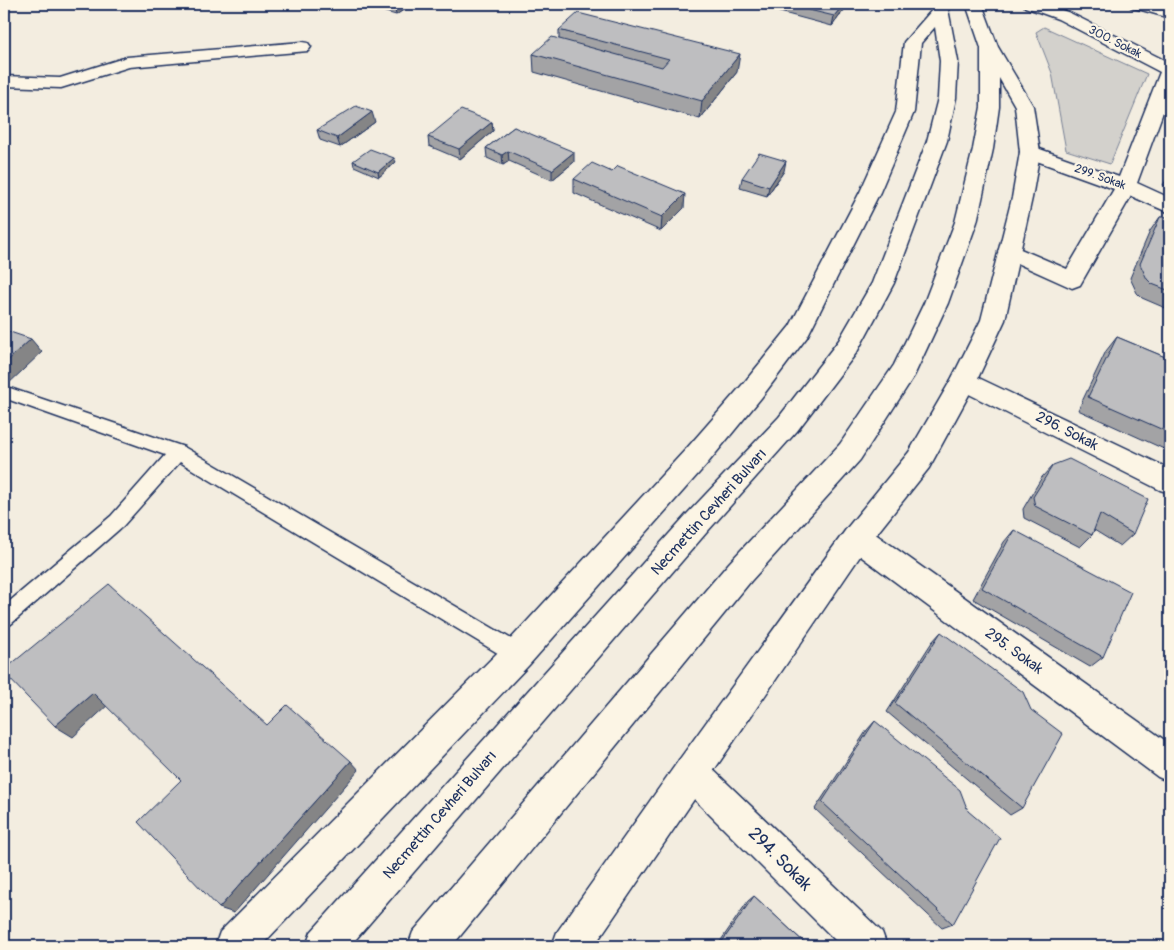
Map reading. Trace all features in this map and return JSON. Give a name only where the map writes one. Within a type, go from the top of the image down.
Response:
[{"type":"main road","points":[[571,946],[857,537],[919,460],[964,380],[993,320],[1022,198],[1030,152],[1024,106],[990,48],[974,4]]},
{"type":"main road","name":"300. Sokak","points":[[1031,4],[1064,16],[1170,70]]},
{"type":"main road","points":[[1137,4],[1170,13]]},
{"type":"main road","points":[[234,946],[518,654],[697,456],[799,331],[866,201],[905,112],[914,42],[940,6]]},
{"type":"main road","name":"Necmettin Cevheri Bulvarı","points":[[325,946],[697,523],[788,424],[848,346],[883,283],[937,141],[947,98],[949,61],[940,6]]},
{"type":"main road","points":[[4,81],[60,83],[127,62],[302,47]]},
{"type":"main road","points":[[427,946],[740,572],[850,452],[905,369],[936,303],[966,222],[983,149],[990,106],[990,48]]},
{"type":"main road","points":[[1009,251],[1072,280],[1126,186],[1170,70]]},
{"type":"main road","name":"299. Sokak","points":[[1030,152],[1126,186],[1170,206]]},
{"type":"main road","name":"296. Sokak","points":[[964,380],[1170,482]]},
{"type":"main road","name":"295. Sokak","points":[[857,537],[1170,765]]},
{"type":"main road","name":"294. Sokak","points":[[691,772],[868,946]]},
{"type":"lane","points":[[4,392],[178,452],[518,654]]},
{"type":"lane","points":[[4,618],[117,521],[178,452]]},
{"type":"shaded area","points":[[1044,27],[1147,74],[1110,164],[1066,150],[1052,73],[1036,32]]},
{"type":"building","points":[[784,4],[844,4],[834,16]]},
{"type":"building","points":[[578,13],[740,54],[702,101],[533,54],[552,37],[662,67],[669,59],[559,30]]},
{"type":"building","points":[[356,106],[372,112],[337,138],[317,130]]},
{"type":"building","points":[[461,110],[492,122],[459,149],[428,137]]},
{"type":"building","points":[[514,127],[574,152],[552,170],[508,151],[502,155],[486,148]]},
{"type":"building","points":[[370,149],[394,158],[378,172],[353,161]]},
{"type":"building","points":[[759,153],[786,161],[769,187],[742,178]]},
{"type":"building","points":[[592,163],[612,172],[618,166],[685,194],[662,217],[574,179]]},
{"type":"building","points":[[1160,217],[1170,217],[1170,291],[1152,284],[1147,279],[1140,264]]},
{"type":"building","points":[[4,330],[31,339],[4,364]]},
{"type":"building","points":[[1117,337],[1170,359],[1170,433],[1088,397]]},
{"type":"building","points":[[1069,459],[1148,499],[1133,534],[1100,514],[1092,535],[1035,506],[1033,497],[1053,465]]},
{"type":"building","points":[[1014,530],[1131,592],[1103,657],[982,588]]},
{"type":"building","points":[[109,584],[267,725],[287,705],[351,761],[219,908],[138,822],[181,780],[93,693],[55,726],[4,673],[4,670]]},
{"type":"building","points":[[941,632],[1023,692],[1031,710],[1063,734],[1022,808],[895,703]]},
{"type":"building","points":[[875,721],[960,790],[968,811],[1000,838],[953,924],[822,802]]},
{"type":"building","points":[[754,896],[808,946],[719,946]]}]
